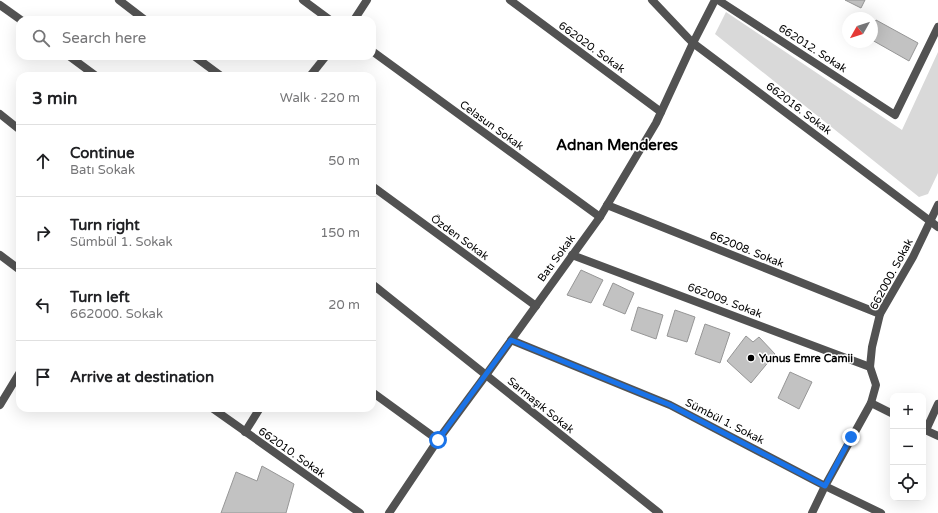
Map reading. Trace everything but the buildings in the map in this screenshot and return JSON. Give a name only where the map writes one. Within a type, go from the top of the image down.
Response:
[{"type":"street","points":[[119,0],[140,16]]},
{"type":"street","points":[[303,0],[325,16]]},
{"type":"street","points":[[357,16],[368,0]]},
{"type":"street","name":"662020. Sokak","points":[[510,0],[661,112]]},
{"type":"street","name":"662016. Sokak","points":[[652,0],[693,43],[938,227]]},
{"type":"street","name":"Batı Sokak","points":[[389,513],[438,440],[600,217],[656,123],[693,43],[716,0]]},
{"type":"street","name":"662012. Sokak","points":[[716,0],[895,115],[938,27]]},
{"type":"street","points":[[0,5],[16,16]]},
{"type":"street","name":"Celasun Sokak","points":[[376,54],[600,217]]},
{"type":"street","points":[[74,60],[91,72]]},
{"type":"street","points":[[199,60],[216,72]]},
{"type":"street","points":[[313,72],[323,60]]},
{"type":"street","points":[[0,114],[16,127]]},
{"type":"street","name":"Özden Sokak","points":[[376,189],[536,306]]},
{"type":"street","name":"662008. Sokak","points":[[607,205],[880,314]]},
{"type":"street","name":"662000. Sokak","points":[[812,513],[871,402],[876,385],[870,367],[872,347],[880,314],[913,257],[938,205]]},
{"type":"street","name":"662009. Sokak","points":[[572,254],[870,367]]},
{"type":"street","points":[[0,255],[16,267]]},
{"type":"street","name":"Sarmaşık Sokak","points":[[376,287],[660,513]]},
{"type":"street","name":"Sümbül 1. Sokak","points":[[511,340],[670,405],[825,486],[881,513]]},
{"type":"street","points":[[0,405],[16,379]]},
{"type":"street","points":[[376,395],[438,440]]},
{"type":"street","points":[[871,402],[890,412]]},
{"type":"street","points":[[925,429],[938,404]]},
{"type":"street","name":"662010. Sokak","points":[[218,412],[360,513]]},
{"type":"street","points":[[245,432],[258,412]]},
{"type":"street","points":[[926,431],[938,436]]},
{"type":"shaded area","points":[[726,12],[902,130],[938,52],[938,173],[928,194],[919,197],[715,34]]},
{"type":"place","name":"Yunus Emre Camii","points":[[751,358]]},
{"type":"district","name":"Adnan Menderes","points":[[617,145]]},
{"type":"route","points":[[438,440],[511,340],[670,405],[825,486],[851,437]]}]
